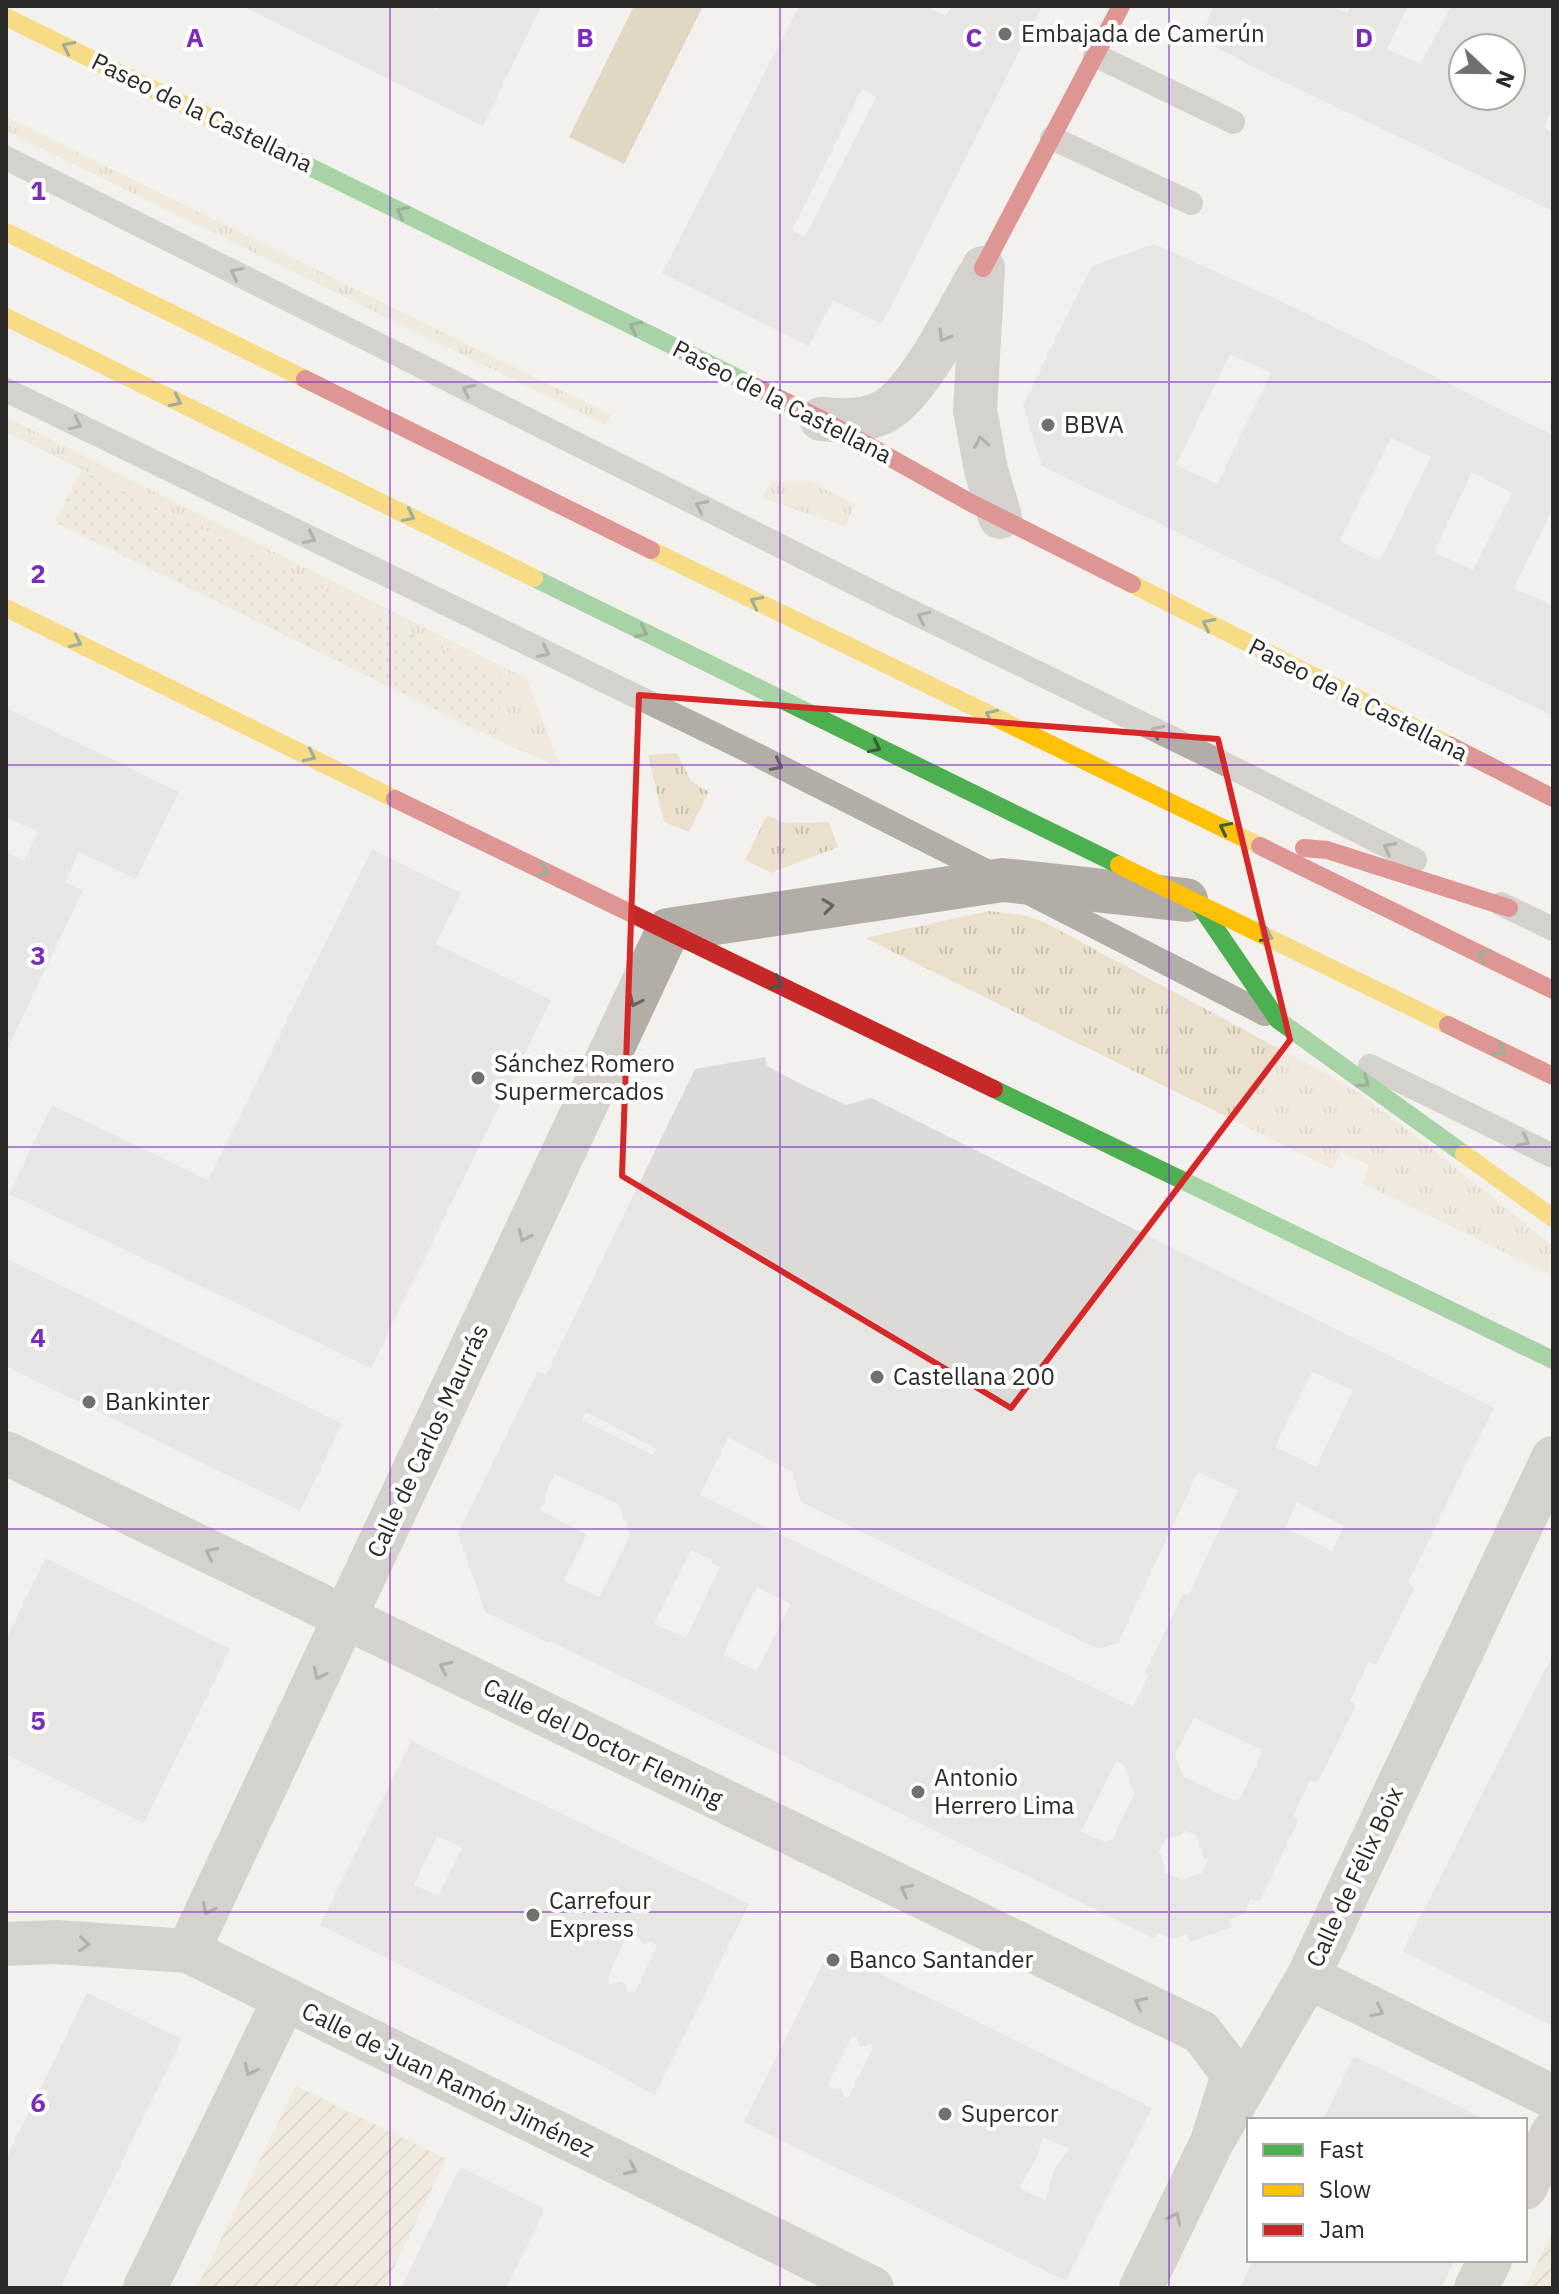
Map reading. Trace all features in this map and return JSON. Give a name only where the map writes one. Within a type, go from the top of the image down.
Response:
[{"type":"main road","points":[[983,268],[1121,6]]},
{"type":"main road","name":"Paseo de la Castellana","points":[[6,17],[821,419],[1000,517],[1553,798]]},
{"type":"main road","points":[[6,232],[818,633],[1553,990]]},
{"type":"main road","points":[[6,317],[808,714],[1553,1076]]},
{"type":"main road","points":[[6,608],[1553,1360]]},
{"type":"main road","points":[[1259,845],[1327,850],[1509,908]]},
{"type":"main road","points":[[1197,901],[1278,1020],[1553,1218]]},
{"type":"street","points":[[821,419],[851,422],[887,410],[912,387],[983,268]]},
{"type":"street","points":[[983,268],[975,410],[986,470],[1000,517]]},
{"type":"street","points":[[668,930],[1003,880],[1197,901]]},
{"type":"street","name":"Calle de Carlos Maurrás","points":[[188,1951],[668,930]]},
{"type":"street","name":"Calle del Doctor Fleming","points":[[6,1453],[1201,2032],[1229,2069],[1231,2081],[1212,2142]]},
{"type":"street","name":"Calle de Félix Boix","points":[[1141,2288],[1212,2142],[1315,1962],[1553,1458]]},
{"type":"street","name":"Calle de Juan Ramón Jiménez","points":[[6,1944],[56,1942],[188,1951],[872,2288]]},
{"type":"street","points":[[1315,1962],[1553,2097]]},
{"type":"street","name":"Calle del Doctor Fleming","points":[[1201,2032],[1252,2030],[1315,1962]]},
{"type":"street","points":[[145,2288],[284,2000]]},
{"type":"street","points":[[1527,2184],[1553,2132]]},
{"type":"street","points":[[1476,2288],[1489,2262]]},
{"type":"lane","points":[[1095,55],[1233,122]]},
{"type":"lane","points":[[1052,138],[1191,203]]},
{"type":"lane","points":[[6,158],[890,601],[1217,760],[1509,908],[1553,926]]},
{"type":"lane","points":[[6,390],[755,754],[1553,1156]]},
{"type":"highlighted area","points":[[639,695],[1218,739],[1290,1040],[1011,1408],[622,1176]]},
{"type":"green space","points":[[6,117],[611,415],[606,425],[6,131]]},
{"type":"green space","points":[[6,417],[527,679],[561,768],[487,735],[512,683],[6,432]]},
{"type":"green space","points":[[81,470],[512,683],[487,735],[55,522]]},
{"type":"green space","points":[[771,481],[812,482],[855,505],[845,526],[762,498]]},
{"type":"green space","points":[[677,753],[691,781],[709,792],[689,832],[664,822],[648,755]]},
{"type":"green space","points":[[767,815],[784,823],[829,822],[838,847],[771,873],[745,860]]},
{"type":"green space","points":[[989,911],[1023,915],[1044,922],[1352,1088],[1553,1246],[1553,1276],[1362,1183],[1369,1165],[1341,1152],[1332,1169],[865,938]]},
{"type":"green space","points":[[296,2086],[446,2159],[384,2288],[197,2288]]},
{"type":"green space","points":[[1553,2230],[1553,2288],[1525,2288]]},
{"type":"shaded area","points":[[634,6],[703,6],[624,164],[569,137]]},
{"type":"building","points":[[243,6],[428,6],[437,11],[440,6],[541,6],[483,126]]},
{"type":"building","points":[[799,6],[926,6],[945,16],[953,6],[1042,6],[882,324],[833,300],[809,346],[662,273]],"holes":[[[862,89],[876,97],[805,237],[792,230]]]},
{"type":"building","points":[[1214,6],[1330,6],[1347,13],[1351,6],[1408,6],[1387,49],[1421,64],[1451,6],[1553,6],[1553,109],[1544,127],[1553,132],[1553,211],[1259,70],[1199,38]]},
{"type":"building","points":[[1154,244],[1283,302],[1553,435],[1553,514],[1514,588],[1553,606],[1553,716],[1042,466],[1023,405],[1092,266]],"holes":[[[1230,354],[1271,373],[1217,484],[1176,465]],[[1391,438],[1431,457],[1380,561],[1340,541]],[[1472,472],[1512,493],[1473,570],[1434,552]]]},
{"type":"building","points":[[6,708],[179,792],[136,879],[79,852],[65,882],[83,890],[6,1052],[6,852],[24,861],[38,832],[6,817]]},
{"type":"building","points":[[372,849],[461,893],[436,944],[551,1000],[371,1368],[9,1194],[52,1105],[208,1180]]},
{"type":"building","points":[[765,1057],[767,1066],[846,1105],[871,1098],[1494,1408],[1408,1582],[1414,1589],[1377,1663],[1373,1665],[1369,1662],[1350,1700],[1355,1707],[1319,1780],[1310,1780],[1293,1816],[1298,1822],[1260,1900],[1251,1899],[1244,1914],[1229,1920],[1232,1927],[1190,1942],[1187,1934],[1172,1939],[1158,1933],[1153,1938],[550,1641],[548,1643],[485,1612],[458,1533],[538,1371],[546,1375],[695,1069]],"holes":[[[1312,1372],[1353,1390],[1316,1467],[1275,1447]],[[586,1412],[657,1449],[653,1455],[582,1420]],[[728,1437],[792,1472],[801,1502],[1098,1649],[1118,1643],[1198,1472],[1238,1490],[1188,1596],[1183,1594],[1145,1673],[1149,1675],[1133,1707],[700,1495]],[[555,1474],[619,1505],[630,1535],[599,1597],[564,1581],[587,1535],[540,1510]],[[1297,1502],[1344,1526],[1332,1551],[1285,1528]],[[691,1550],[720,1567],[686,1638],[654,1624]],[[757,1587],[790,1604],[757,1671],[723,1655]],[[1194,1718],[1260,1749],[1261,1755],[1240,1799],[1232,1800],[1183,1776],[1175,1755]],[[1116,1761],[1124,1765],[1134,1794],[1112,1840],[1105,1842],[1081,1832]],[[1185,1831],[1196,1835],[1204,1858],[1208,1859],[1202,1873],[1181,1880],[1164,1872],[1161,1854],[1158,1853],[1167,1837],[1179,1836]]]},
{"type":"building","points":[[6,1258],[342,1424],[300,1511],[6,1366]]},
{"type":"building","points":[[46,1558],[230,1649],[144,1823],[6,1754],[6,1639]]},
{"type":"building","points":[[1553,1654],[1553,2026],[1403,1951]]},
{"type":"building","points":[[411,1741],[749,1904],[655,2095],[320,1925]],"holes":[[[437,1836],[462,1848],[438,1896],[414,1885]],[[634,1933],[643,1944],[652,1942],[657,1945],[635,1992],[627,1992],[621,1981],[609,1985],[608,1977],[627,1934]]]},
{"type":"building","points":[[830,1949],[1152,2108],[1066,2281],[744,2122]],"holes":[[[851,2037],[857,2037],[860,2046],[870,2043],[873,2047],[849,2097],[844,2097],[841,2088],[831,2089],[828,2085]],[[1043,2137],[1069,2149],[1055,2168],[1045,2200],[1019,2188],[1036,2159]]]},
{"type":"building","points":[[87,1993],[182,2039],[60,2288],[6,2288],[6,2159]]},
{"type":"building","points":[[1354,2056],[1482,2118],[1324,2118]]},
{"type":"building","points":[[460,2167],[545,2209],[506,2288],[401,2288]]},
{"type":"building","points":[[1252,2262],[1454,2262],[1441,2288],[1240,2288]]},
{"type":"traffic: fast","points":[[282,153],[752,385]]},
{"type":"traffic: fast","points":[[534,578],[1119,865]]},
{"type":"traffic: fast","points":[[1198,903],[1278,1020],[1464,1154]]},
{"type":"traffic: fast","points":[[994,1089],[1553,1360]]},
{"type":"traffic: slow","points":[[6,17],[282,153]]},
{"type":"traffic: slow","points":[[6,232],[305,379]]},
{"type":"traffic: slow","points":[[6,317],[534,578]]},
{"type":"traffic: slow","points":[[651,550],[1260,846]]},
{"type":"traffic: slow","points":[[1132,584],[1449,745]]},
{"type":"traffic: slow","points":[[6,608],[395,799]]},
{"type":"traffic: slow","points":[[1119,865],[1448,1025]]},
{"type":"traffic: slow","points":[[1464,1154],[1553,1218]]},
{"type":"traffic: jam","points":[[983,268],[1121,6]]},
{"type":"traffic: jam","points":[[305,379],[651,550]]},
{"type":"traffic: jam","points":[[752,385],[821,419],[971,503],[1132,584]]},
{"type":"traffic: jam","points":[[1449,745],[1553,798]]},
{"type":"traffic: jam","points":[[395,799],[994,1089]]},
{"type":"traffic: jam","points":[[1260,846],[1553,990]]},
{"type":"traffic: jam","points":[[1304,848],[1327,850],[1509,908]]},
{"type":"traffic: jam","points":[[1448,1025],[1553,1076]]},
{"type":"place","name":"Embajada de Camerún","points":[[1005,34]]},
{"type":"place","name":"BBVA","points":[[1048,425]]},
{"type":"place","name":"Sánchez Romero Supermercados","points":[[478,1078]]},
{"type":"place","name":"Castellana 200","points":[[877,1377]]},
{"type":"place","name":"Bankinter","points":[[89,1402]]},
{"type":"place","name":"Antonio Herrero Lima","points":[[918,1792]]},
{"type":"place","name":"Carrefour Express","points":[[533,1915]]},
{"type":"place","name":"Banco Santander","points":[[833,1960]]},
{"type":"place","name":"Supercor","points":[[945,2114]]}]
